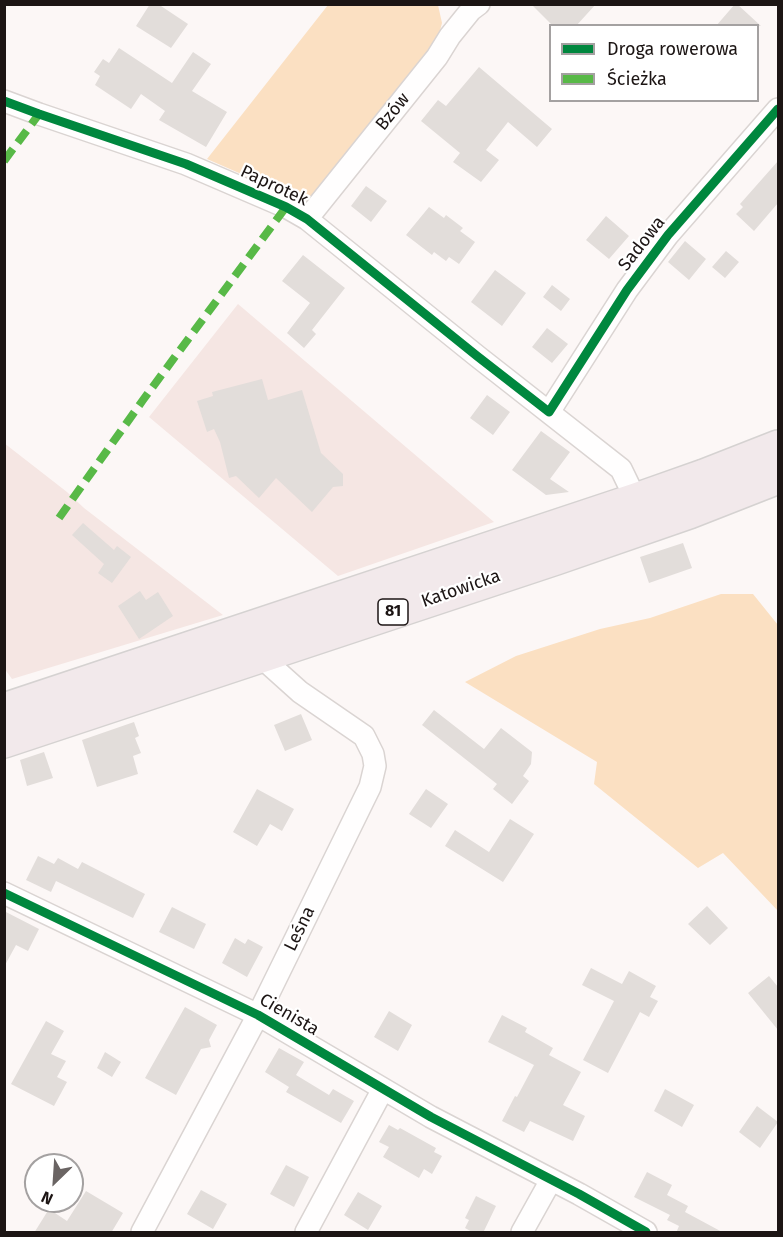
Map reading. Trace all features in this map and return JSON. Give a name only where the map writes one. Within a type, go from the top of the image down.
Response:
[{"type":"main road","name":"Katowicka","points":[[4,710],[636,500],[778,447]]},
{"type":"main road","name":"Katowicka","points":[[4,741],[261,657],[689,512],[778,477]]},
{"type":"street","name":"Bzów","points":[[307,219],[437,57],[450,36],[479,4]]},
{"type":"street","name":"Paprotek","points":[[4,101],[186,164],[286,207],[307,219],[621,469],[636,500]]},
{"type":"street","name":"Sadowa","points":[[549,412],[627,290],[668,236],[778,109]]},
{"type":"street","name":"Leśna","points":[[142,1233],[258,1016],[370,787],[375,766],[373,754],[364,736],[300,692],[261,657]]},
{"type":"street","name":"Cienista","points":[[4,893],[258,1016],[431,1117],[646,1233]]},
{"type":"street","points":[[306,1233],[383,1089]]},
{"type":"street","points":[[522,1233],[551,1180]]},
{"type":"shaded area","points":[[328,5],[438,5],[442,23],[438,38],[310,204],[207,159]]},
{"type":"shaded area","points":[[238,304],[494,522],[338,576],[149,417]]},
{"type":"shaded area","points":[[4,443],[223,615],[12,679],[4,668]]},
{"type":"shaded area","points":[[721,594],[753,594],[778,625],[778,911],[723,853],[698,868],[594,784],[597,762],[465,682],[516,656],[600,629],[650,618]]},
{"type":"building","points":[[150,4],[158,4],[188,24],[171,48],[136,26]]},
{"type":"building","points":[[531,4],[596,4],[578,24],[551,24]]},
{"type":"building","points":[[737,4],[759,24],[718,24]]},
{"type":"building","points":[[119,48],[172,83],[193,52],[211,64],[192,91],[227,112],[206,147],[159,120],[165,111],[141,94],[131,109],[95,85],[100,76],[94,72],[103,59],[109,63]]},
{"type":"building","points":[[479,67],[552,129],[537,147],[508,122],[486,150],[499,160],[481,182],[453,162],[460,153],[421,121],[438,100],[446,106]]},
{"type":"building","points":[[778,161],[778,203],[754,231],[736,214],[743,207],[740,204]]},
{"type":"building","points":[[366,186],[387,201],[371,222],[351,206]]},
{"type":"building","points":[[429,207],[444,218],[446,215],[463,228],[460,231],[475,242],[459,264],[449,257],[446,261],[434,252],[432,255],[406,235]]},
{"type":"building","points":[[606,216],[629,236],[609,259],[586,240]]},
{"type":"building","points":[[685,241],[706,259],[689,280],[668,262]]},
{"type":"building","points":[[726,251],[739,262],[725,278],[712,267]]},
{"type":"building","points":[[303,255],[345,288],[312,330],[316,334],[304,348],[287,333],[310,303],[282,281]]},
{"type":"building","points":[[495,270],[526,293],[502,326],[471,302]]},
{"type":"building","points":[[552,285],[570,299],[561,311],[543,297]]},
{"type":"building","points":[[547,328],[568,344],[552,363],[532,347]]},
{"type":"building","points":[[262,379],[268,400],[302,390],[321,453],[343,474],[343,486],[333,487],[312,512],[276,478],[259,498],[236,476],[229,478],[220,442],[214,429],[207,432],[197,401],[213,396],[212,392]]},
{"type":"building","points":[[487,395],[510,412],[493,435],[470,418]]},
{"type":"building","points":[[541,431],[570,452],[550,479],[569,492],[546,495],[512,470]]},
{"type":"building","points":[[83,523],[114,550],[117,546],[131,557],[112,583],[98,573],[104,564],[72,535]]},
{"type":"building","points":[[683,543],[692,568],[649,583],[640,557]]},
{"type":"building","points":[[140,591],[146,600],[158,592],[173,616],[139,639],[118,606]]},
{"type":"building","points":[[434,710],[484,749],[501,728],[532,752],[531,764],[523,776],[529,781],[512,804],[493,789],[497,784],[422,725]]},
{"type":"building","points":[[301,714],[312,740],[285,751],[274,725]]},
{"type":"building","points":[[134,722],[139,736],[135,738],[141,753],[133,756],[138,774],[97,787],[82,740]]},
{"type":"building","points":[[44,752],[53,778],[27,786],[20,760]]},
{"type":"building","points":[[257,789],[294,809],[282,831],[270,824],[257,846],[233,832]]},
{"type":"building","points":[[426,789],[448,804],[431,828],[409,814]]},
{"type":"building","points":[[510,819],[534,834],[503,882],[445,846],[455,830],[489,852]]},
{"type":"building","points":[[38,856],[54,864],[58,858],[78,869],[82,862],[145,894],[133,918],[56,881],[51,892],[26,880]]},
{"type":"building","points":[[707,906],[728,928],[710,945],[688,924]]},
{"type":"building","points":[[172,907],[206,924],[194,949],[159,932]]},
{"type":"building","points":[[4,911],[39,929],[28,951],[16,945],[4,967]]},
{"type":"building","points":[[235,938],[245,944],[248,939],[263,947],[247,977],[222,963]]},
{"type":"building","points":[[591,968],[622,984],[629,971],[656,986],[650,997],[658,1001],[649,1017],[640,1012],[608,1073],[583,1060],[614,1001],[582,985]]},
{"type":"building","points":[[769,976],[778,987],[778,1030],[748,993]]},
{"type":"building","points":[[185,1007],[217,1025],[209,1040],[211,1047],[201,1049],[176,1095],[145,1078]]},
{"type":"building","points":[[389,1011],[412,1025],[398,1051],[374,1037]]},
{"type":"building","points":[[502,1015],[527,1028],[525,1032],[553,1048],[549,1055],[581,1072],[563,1105],[585,1116],[573,1141],[530,1121],[524,1132],[502,1121],[534,1065],[488,1042]]},
{"type":"building","points":[[46,1021],[64,1031],[51,1054],[66,1061],[57,1077],[67,1082],[54,1106],[11,1084]]},
{"type":"building","points":[[279,1048],[304,1062],[296,1075],[329,1095],[333,1089],[354,1101],[341,1123],[286,1092],[289,1087],[265,1072]]},
{"type":"building","points":[[105,1052],[121,1062],[112,1077],[97,1068]]},
{"type":"building","points":[[665,1089],[694,1105],[682,1127],[654,1111]]},
{"type":"building","points":[[757,1106],[778,1122],[760,1148],[739,1132]]},
{"type":"building","points":[[389,1125],[398,1130],[400,1128],[436,1148],[434,1152],[442,1156],[432,1174],[424,1169],[419,1178],[383,1157],[389,1147],[379,1142]]},
{"type":"building","points":[[286,1165],[309,1177],[294,1207],[270,1194]]},
{"type":"building","points":[[647,1172],[672,1185],[667,1195],[688,1206],[685,1212],[724,1233],[676,1233],[679,1226],[667,1220],[670,1215],[634,1197]]},
{"type":"building","points":[[201,1190],[227,1204],[213,1229],[187,1214]]},
{"type":"building","points":[[86,1191],[123,1213],[111,1233],[34,1233],[46,1213],[55,1213],[67,1221],[72,1213],[84,1213]]},
{"type":"building","points":[[358,1192],[382,1206],[368,1230],[344,1215]]},
{"type":"building","points":[[476,1196],[496,1206],[483,1233],[474,1233],[465,1228],[469,1220],[465,1218]]},
{"type":"marked path","points":[[4,161],[39,114]]},
{"type":"marked path","points":[[59,518],[286,207]]},
{"type":"cycle path","points":[[4,101],[186,164],[286,207],[307,219],[549,412],[627,290],[668,235],[778,109]]},
{"type":"cycle path","points":[[4,893],[258,1015],[431,1117],[579,1194],[646,1232]]}]
